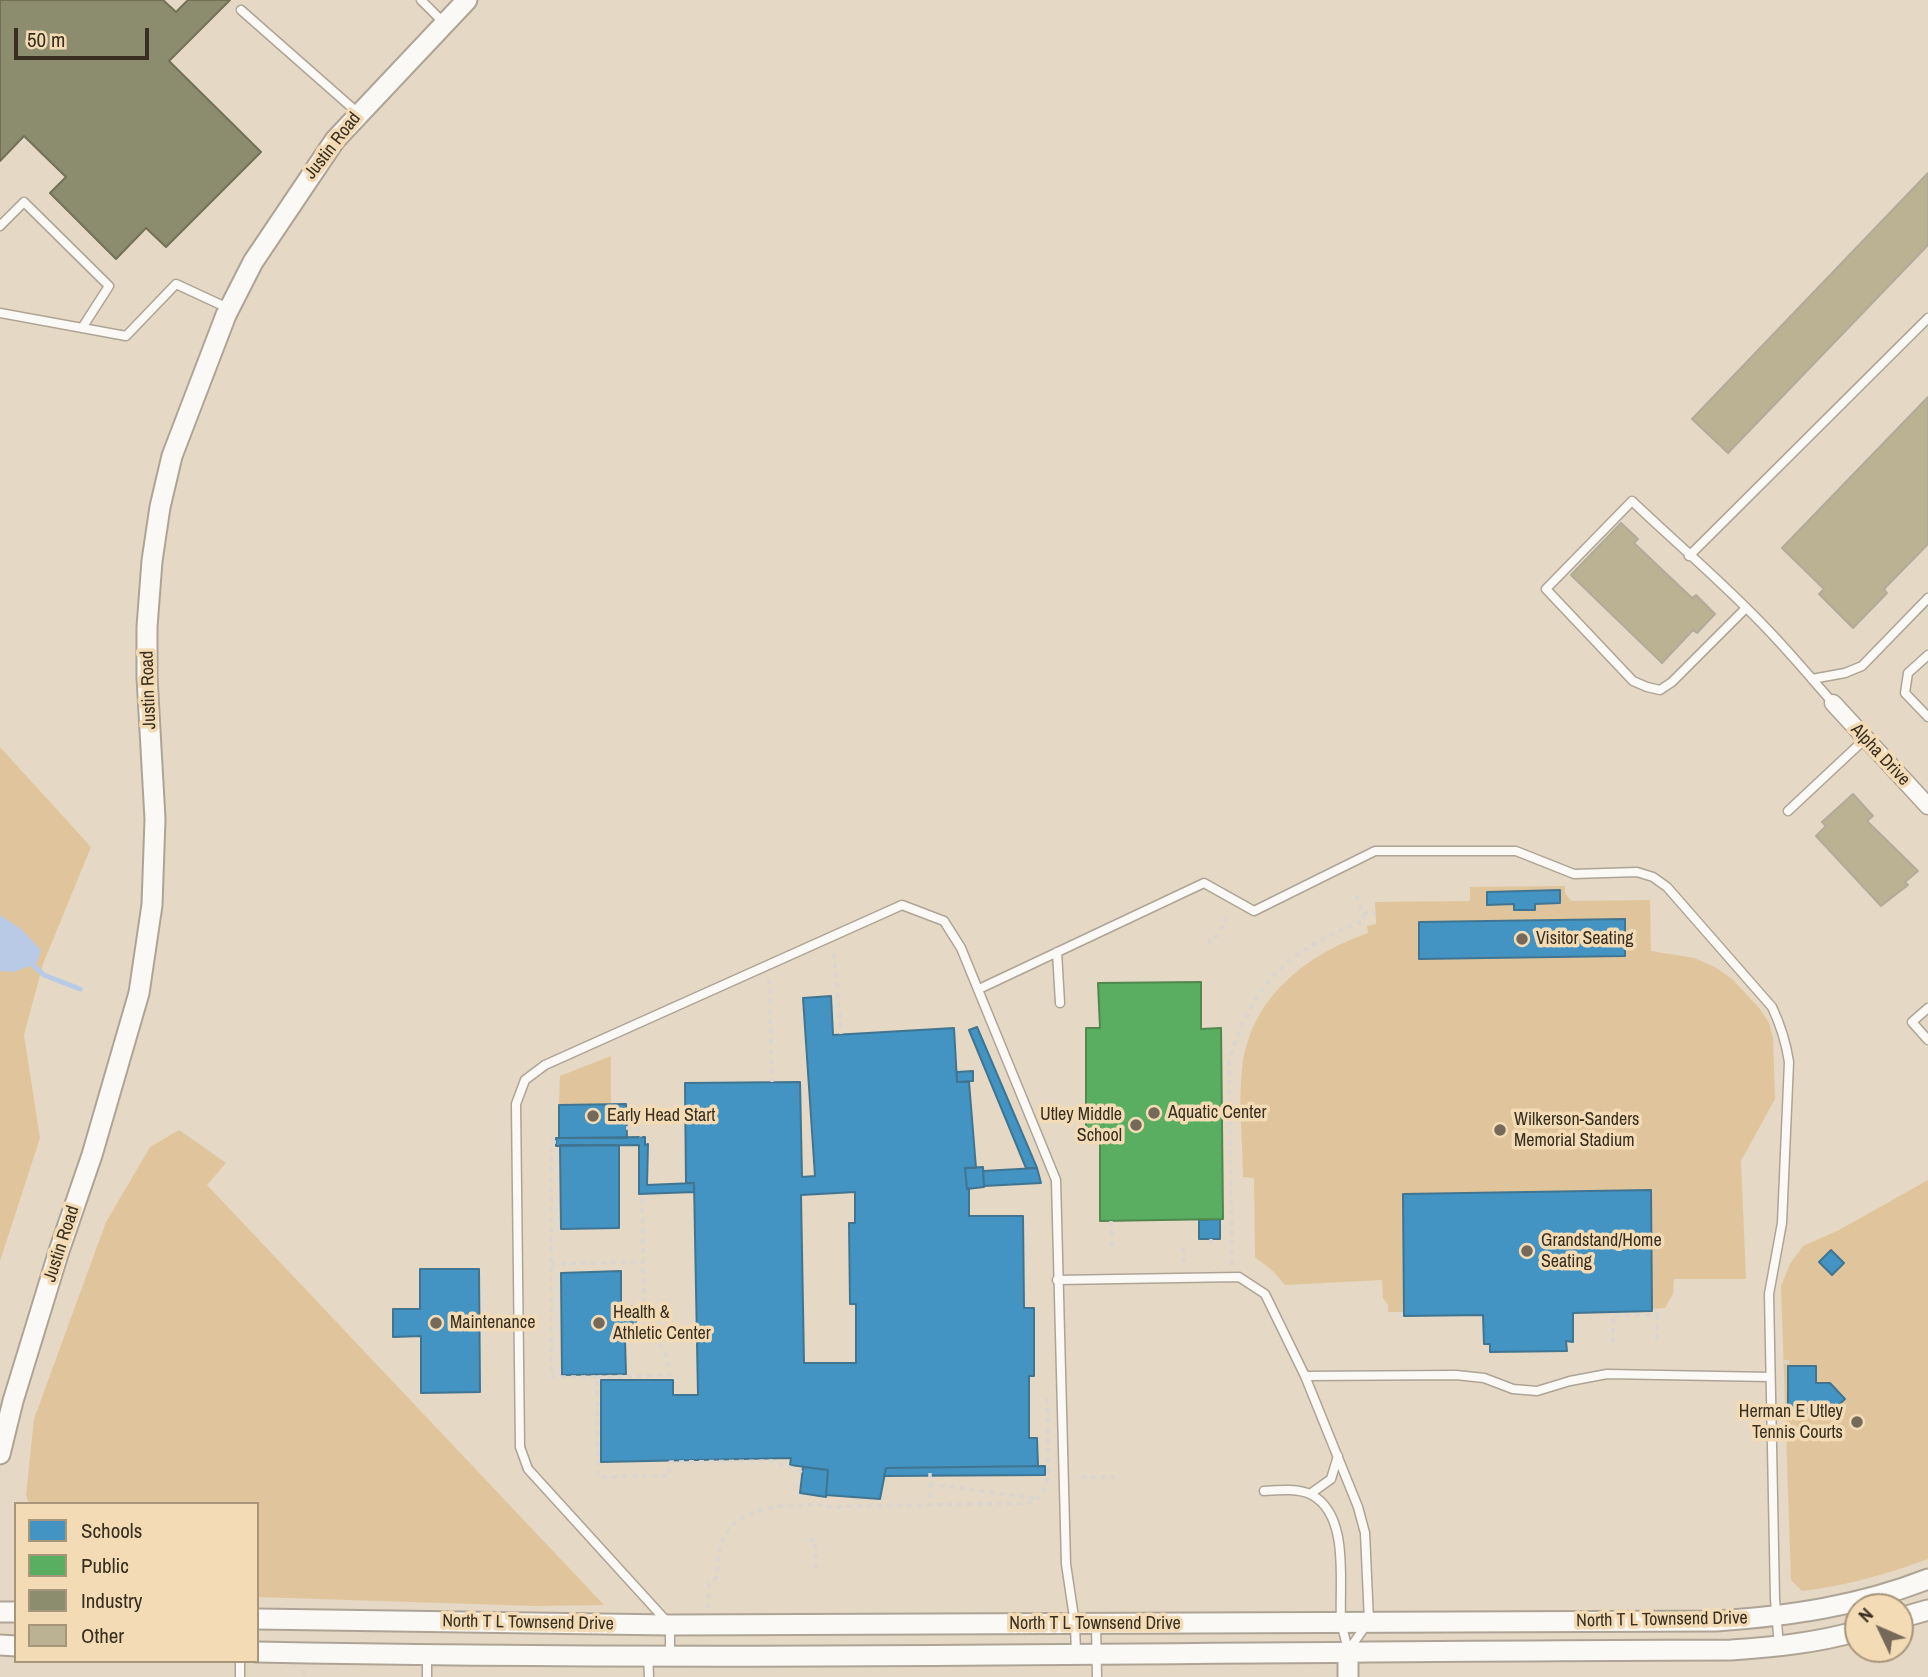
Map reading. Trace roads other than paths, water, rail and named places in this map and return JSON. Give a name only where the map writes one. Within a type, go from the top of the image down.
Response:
[{"type":"street","name":"Justin Road","points":[[0,1454],[13,1401],[92,1155],[139,993],[152,905],[155,819],[147,627],[152,561],[160,507],[172,456],[230,309],[253,261],[335,140],[467,0]]},
{"type":"street","name":"Alpha Drive","points":[[1833,703],[1928,806]]},
{"type":"street","name":"North T L Townsend Drive","points":[[259,1619],[670,1625],[1716,1620],[1776,1617],[1832,1608],[1928,1579]]},
{"type":"street","name":"North T L Townsend Drive","points":[[259,1653],[428,1656],[1731,1650],[1779,1646],[1844,1634]]},
{"type":"street","points":[[1348,1651],[1348,1677]]},
{"type":"lane","points":[[421,0],[444,23]]},
{"type":"lane","points":[[241,10],[358,113]]},
{"type":"lane","points":[[0,226],[24,202],[109,286],[82,328]]},
{"type":"lane","points":[[0,313],[126,336],[176,284],[230,309]]},
{"type":"lane","points":[[1689,556],[1928,318]]},
{"type":"lane","points":[[1745,608],[1672,682],[1660,690],[1633,681],[1546,589],[1632,501],[1745,608],[1833,703]]},
{"type":"lane","points":[[1812,679],[1845,673],[1862,666],[1928,598]]},
{"type":"lane","points":[[1928,655],[1908,673],[1905,693],[1928,718]]},
{"type":"lane","points":[[1788,811],[1866,739]]},
{"type":"lane","points":[[978,989],[1203,883],[1254,911],[1375,851],[1516,851],[1574,874],[1637,872],[1653,877],[1667,887],[1772,1007],[1782,1026],[1787,1046],[1789,1062],[1783,1204],[1769,1294],[1776,1617],[1779,1646]]},
{"type":"lane","points":[[670,1655],[670,1625],[528,1469],[520,1447],[516,1104],[526,1080],[545,1065],[902,905],[944,921],[961,948],[1056,1180],[1066,1564],[1075,1624],[1076,1654]]},
{"type":"lane","points":[[1057,952],[1060,1003]]},
{"type":"lane","points":[[1928,1008],[1912,1022],[1928,1040]]},
{"type":"lane","points":[[1058,1280],[1240,1277],[1265,1294],[1305,1376],[1358,1507],[1365,1533],[1369,1621],[1348,1651]]},
{"type":"lane","points":[[1305,1376],[1456,1375],[1484,1378],[1513,1389],[1537,1391],[1607,1374],[1770,1377]]},
{"type":"lane","points":[[1310,1494],[1331,1479],[1338,1456]]},
{"type":"lane","points":[[1264,1491],[1310,1494],[1322,1502],[1336,1530],[1341,1560],[1341,1622],[1348,1651]]},
{"type":"lane","points":[[1096,1624],[1097,1677]]},
{"type":"lane","points":[[648,1655],[649,1677]]},
{"type":"lane","points":[[427,1677],[428,1656]]},
{"type":"water","points":[[0,915],[21,929],[41,950],[37,963],[14,972],[0,971]]},
{"type":"waterway","points":[[28,961],[44,975],[80,989]]},
{"type":"place","name":"Visitor Seating","points":[[1522,939]]},
{"type":"place","name":"Aquatic Center","points":[[1154,1113]]},
{"type":"place","name":"Early Head Start","points":[[593,1116]]},
{"type":"place","name":"Utley Middle School","points":[[1136,1125]]},
{"type":"place","name":"Wilkerson-Sanders Memorial Stadium","points":[[1500,1130]]},
{"type":"place","name":"Grandstand/Home Seating","points":[[1527,1251]]},
{"type":"place","name":"Maintenance","points":[[436,1323]]},
{"type":"place","name":"Health & Athletic Center","points":[[599,1323]]},
{"type":"place","name":"Herman E Utley Tennis Courts","points":[[1857,1422]]}]
